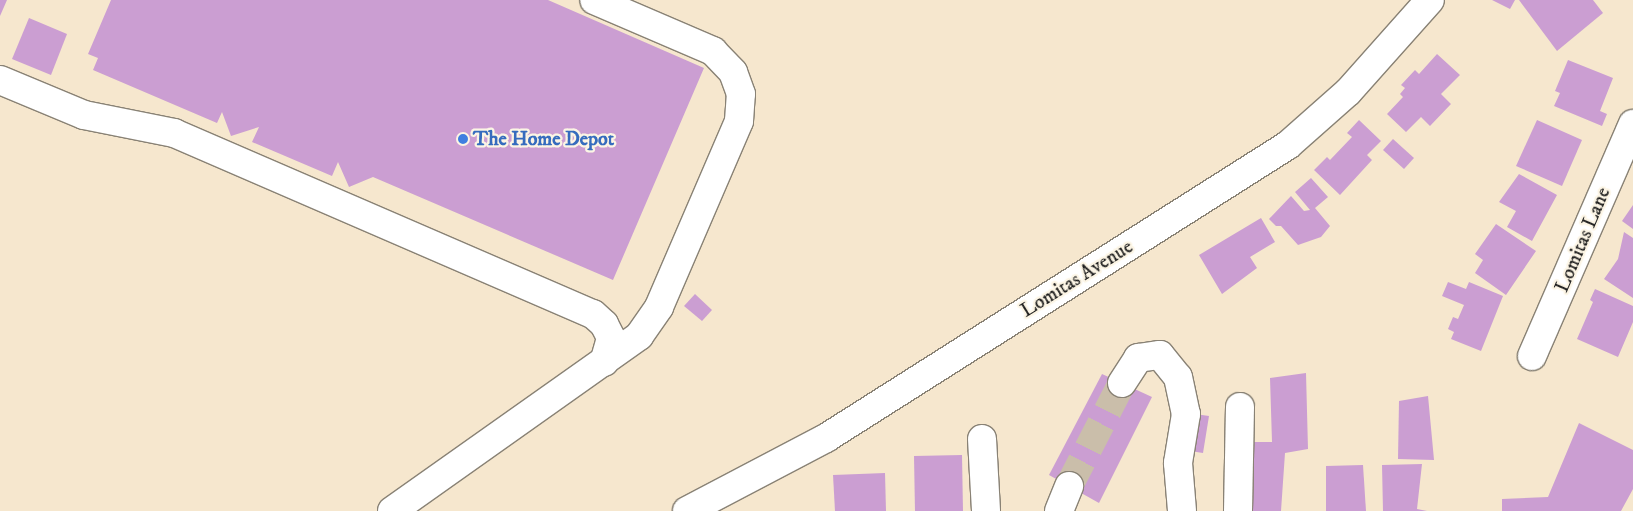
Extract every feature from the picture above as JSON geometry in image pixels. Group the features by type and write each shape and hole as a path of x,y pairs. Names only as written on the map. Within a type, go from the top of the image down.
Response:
{"street":[{"path":"392,511 639,336 659,308 739,121 741,94 733,72 713,51 594,0"},
{"name":"Lomitas Avenue","path":"688,511 826,438 1288,145 1348,92 1430,0"},
{"path":"0,80 84,116 174,133 593,314 604,324 611,338 604,362"},
{"name":"Lomitas Lane","path":"1532,356 1633,124"},
{"path":"1122,383 1138,358 1160,355 1178,377 1186,414 1178,463 1182,511"},
{"path":"1238,511 1240,407"},
{"path":"982,439 986,511"},
{"path":"1059,511 1069,486"}],"building":[{"path":"0,0 7,0 0,16"},
{"name":"The Home Depot","path":"111,0 548,0 704,68 613,280 373,177 349,187 338,162 332,176 252,142 259,127 231,136 222,112 217,123 93,70 98,58 88,54"},
{"path":"1492,0 1515,0 1510,9"},
{"path":"1519,0 1593,0 1603,13 1557,51"},
{"path":"29,18 67,34 51,75 12,59"},
{"path":"1437,54 1460,75 1441,94 1451,104 1430,126 1421,117 1406,132 1387,114 1403,97 1400,94 1405,88 1401,85 1415,70 1419,74"},
{"path":"1568,60 1613,78 1600,111 1607,114 1602,126 1554,106 1560,93 1555,91"},
{"path":"1359,120 1381,141 1367,155 1372,160 1340,195 1314,170 1327,157 1330,160 1352,137 1347,133"},
{"path":"1537,120 1582,140 1562,186 1516,166"},
{"path":"1393,139 1414,158 1404,169 1383,150"},
{"path":"1519,174 1557,195 1532,241 1507,227 1516,211 1499,202"},
{"path":"1311,178 1328,197 1315,208 1330,226 1321,237 1298,245 1281,226 1276,226 1269,219 1291,196 1304,211 1310,210 1295,192"},
{"path":"1633,205 1633,229 1622,221"},
{"path":"1261,218 1275,242 1250,257 1257,268 1222,294 1199,255"},
{"path":"1496,224 1536,251 1506,295 1475,273 1483,260 1475,254"},
{"path":"1624,232 1633,238 1633,298 1604,279 1618,259"},
{"path":"1448,282 1466,289 1469,282 1503,296 1481,351 1451,339 1454,332 1448,329 1453,317 1458,319 1464,305 1442,296"},
{"path":"1595,289 1633,306 1633,322 1618,357 1577,339 1593,302 1590,300"},
{"path":"695,294 712,310 702,321 684,306"},
{"path":"1306,373 1308,449 1285,453 1281,511 1245,511 1247,442 1272,442 1270,378"},
{"path":"1102,374 1152,397 1099,503 1049,475"},
{"path":"1428,396 1434,460 1398,459 1399,401"},
{"path":"1195,414 1209,416 1203,453 1190,451"},
{"path":"1579,423 1633,450 1633,489 1621,511 1502,511 1502,499 1548,497"},
{"path":"962,455 963,511 915,511 914,456"},
{"path":"1422,464 1417,509 1427,511 1383,511 1382,465"},
{"path":"1363,465 1366,511 1326,511 1326,466"},
{"path":"885,473 886,511 835,511 833,475"}],"tunnel":[{"path":"1069,486 1122,383"}],"place":[{"name":"The Home Depot","path":"463,139"}]}
